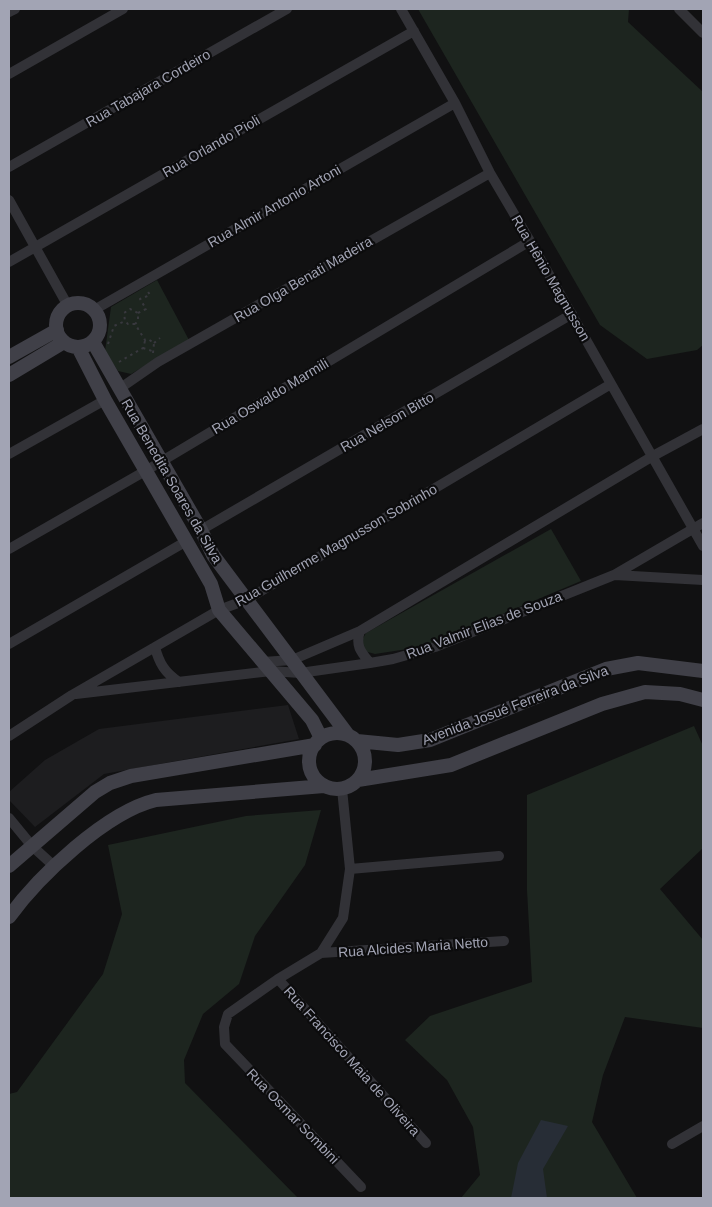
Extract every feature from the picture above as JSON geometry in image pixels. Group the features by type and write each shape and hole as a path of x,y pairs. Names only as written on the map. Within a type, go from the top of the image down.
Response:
{"main road":[{"path":"82,304 94,310 100,323 100,330 93,342 78,348 64,342 56,330 58,316 68,306 82,304"},
{"path":"9,357 56,330"},
{"path":"9,375 64,342"},
{"name":"Rua Benedita Soares da Silva","path":"93,342 162,460 213,555 300,673 352,738"},
{"name":"Rua Benedita Soares da Silva","path":"78,348 104,400 147,470 186,542 212,584 219,610 312,720 318,742"},
{"name":"Avenida Josué Ferreira da Silva","path":"352,738 398,746 430,740 606,669 638,663 703,671"},
{"path":"9,917 33,885 54,866 120,814 143,803 324,786 342,789 358,780 451,765 602,704 645,692 680,694 703,700"},
{"path":"9,866 95,792 110,783 131,776 318,742 330,734 352,738 364,755 365,764 358,780"},
{"path":"318,742 309,763 317,780 324,786"}],"street":[{"path":"9,12 15,9"},
{"path":"9,74 123,9"},
{"name":"Rua Tabajara Cordeiro","path":"9,167 287,9"},
{"name":"Rua Hênio Magnusson","path":"401,9 454,103 490,173 703,546"},
{"path":"678,9 703,32"},
{"name":"Rua Orlando Pioli","path":"9,262 414,31"},
{"name":"Rua Almir Antonio Artoni","path":"94,310 143,280 454,103"},
{"name":"Rua Olga Benati Madeira","path":"119,389 158,362 490,173"},
{"path":"9,200 68,306"},
{"name":"Rua Oswaldo Marmili","path":"9,549 147,470 530,241"},
{"name":"Rua Nelson Bitto","path":"201,530 572,314"},
{"name":"Rua Guilherme Magnusson Sobrinho","path":"9,736 72,695 219,610 246,600 611,384"},
{"path":"9,454 104,400"},
{"path":"267,666 292,660 360,631 653,456 703,429"},
{"name":"Rua Valmir Elias de Souza","path":"72,695 179,682 267,666 300,673 392,659 435,647 614,575 703,524"},
{"path":"9,644 186,542"},
{"path":"614,575 703,580"},
{"path":"360,631 356,641 370,663"},
{"path":"155,647 158,659 164,669 179,682"},
{"path":"278,979 321,953 344,918 350,870 342,789"},
{"path":"9,818 32,846 54,866"},
{"path":"350,870 499,856"},
{"name":"Rua Alcides Maria Netto","path":"321,953 504,941"},
{"name":"Rua Osmar Sombini","path":"278,979 228,1014 224,1027 225,1044 361,1187"},
{"name":"Rua Francisco Maia de Oliveira","path":"278,979 426,1143"},
{"path":"672,1144 703,1126"}],"path":[{"path":"138,313 146,309 140,299 150,295 143,280"},
{"path":"125,321 124,313 126,311 130,309 138,313"},
{"path":"135,324 138,321 138,313"},
{"path":"108,348 114,326 125,321 135,324 145,340 143,348 115,365"},
{"path":"158,362 152,351 154,343 160,338"},
{"path":"145,340 148,339 154,343"},
{"path":"143,348 152,351"}],"shaded area":[{"path":"418,9 629,9 628,22 703,92 703,345 697,350 647,359 600,325"},
{"path":"157,280 189,340 131,374 118,371 105,351 111,307"},
{"path":"551,529 581,581 427,646 375,654 364,651 362,640 366,633"},
{"path":"288,705 299,739 104,774 35,827 9,800 9,792 45,760 99,729"},
{"path":"694,726 703,746 703,848 660,889 703,940 703,1028 625,1017 603,1075 592,1122 637,1198 461,1198 480,1175 473,1127 447,1080 405,1040 430,1016 532,982 527,890 527,795"},
{"path":"321,810 305,865 255,936 239,984 203,1014 184,1060 185,1083 298,1198 9,1198 9,1094 17,1092 103,974 122,914 108,845 246,816"},
{"path":"541,1120 568,1126 543,1169 547,1198 511,1198 518,1163"}]}
